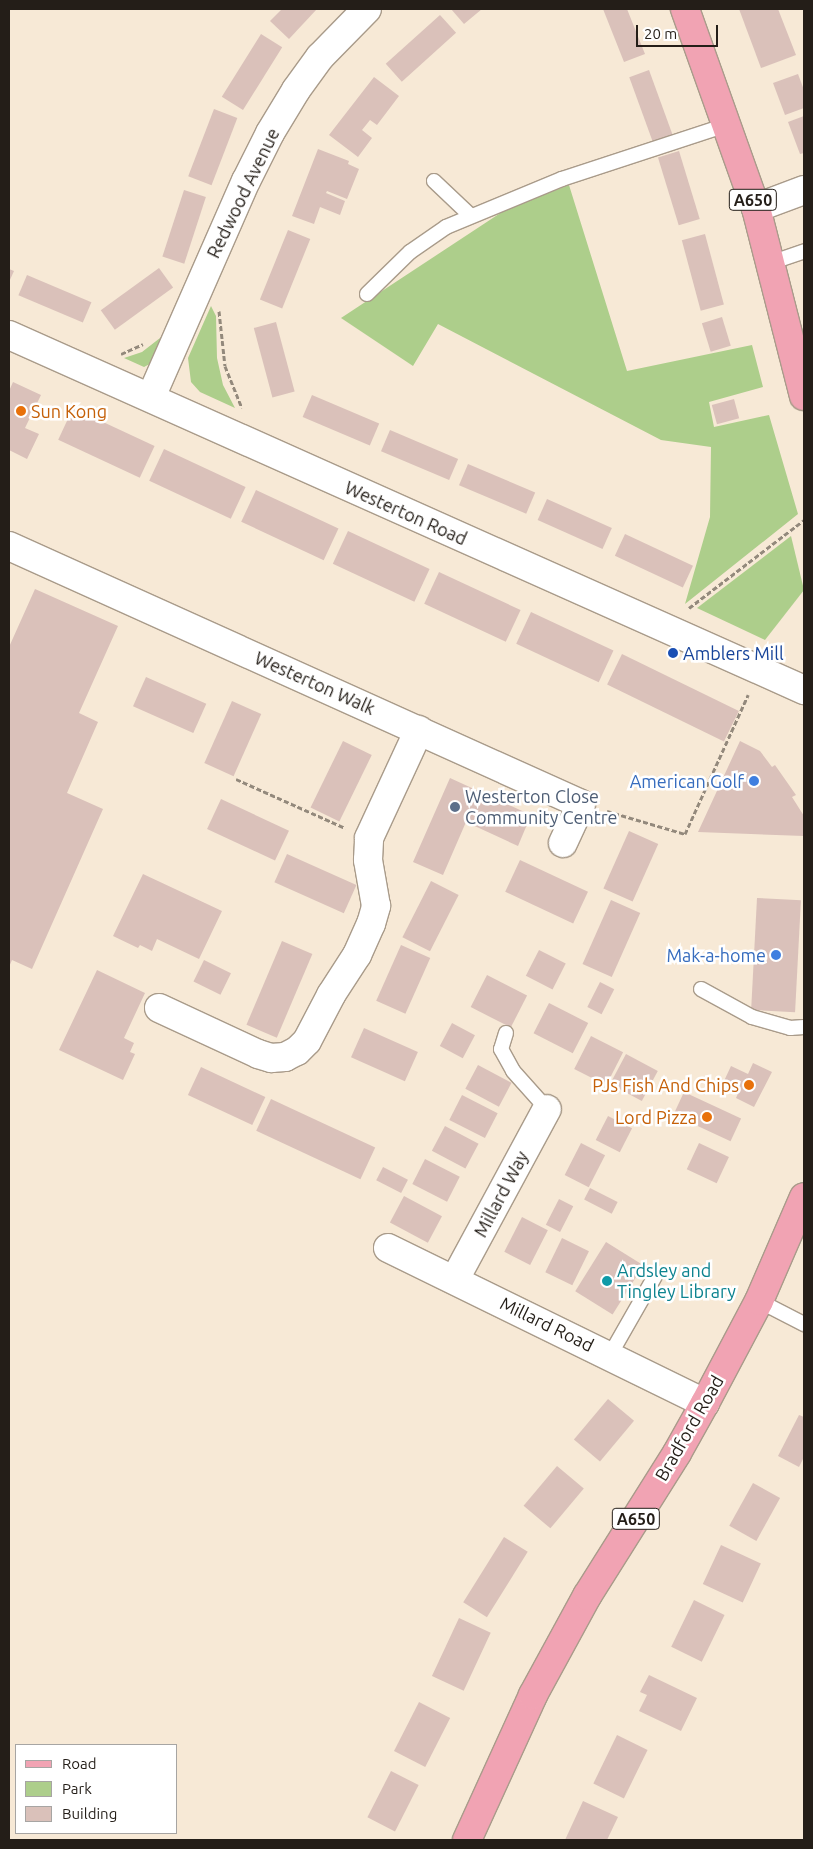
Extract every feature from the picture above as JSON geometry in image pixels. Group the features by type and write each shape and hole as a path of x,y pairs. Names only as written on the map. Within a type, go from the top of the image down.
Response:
{"main road":[{"name":"A650","path":"685,9 756,208 804,396"},
{"name":"Bradford Road","path":"468,1840 533,1695 578,1612 677,1453 705,1403 759,1300 804,1197"}],"street":[{"name":"Redwood Avenue","path":"151,397 246,181 270,133 320,57 367,9"},
{"path":"756,208 804,190"},
{"name":"Westerton Road","path":"9,335 804,690"},
{"name":"Westerton Walk","path":"9,546 581,804"},
{"path":"159,1008 258,1054 271,1058 285,1057 297,1051 307,1041 330,995 357,955 371,924 376,906 368,860 369,838 418,730"},
{"path":"563,842 581,804"},
{"name":"Millard Way","path":"455,1279 547,1109"},
{"name":"Millard Road","path":"388,1248 455,1279 705,1403"}],"lane":[{"path":"367,294 410,252 446,227 562,179 726,125"},
{"path":"434,181 471,216"},
{"path":"770,263 804,251"},
{"path":"701,990 752,1017 790,1028 804,1027"},
{"path":"506,1033 502,1048 513,1071 547,1109"},
{"path":"610,1355 655,1276"},
{"path":"759,1300 804,1324"}],"path":[{"path":"204,276 221,315 221,344 230,381 264,450"},
{"path":"83,368 128,351 150,339"},
{"path":"664,626 804,520"},
{"path":"581,804 685,834 749,694 751,667"},
{"path":"236,779 369,838"}],"green space":[{"path":"569,185 627,371 752,345 763,387 709,402 714,427 769,415 798,514 685,604 710,517 711,447 661,440 438,324 413,366 341,318 505,210"},
{"path":"211,306 216,316 217,358 223,385 235,408 200,392 191,382 188,358"},
{"path":"169,331 163,357 144,367 124,358 142,352"},
{"path":"791,536 804,590 765,640 697,608"}],"building":[{"path":"282,9 317,9 289,39 270,21"},
{"path":"451,9 482,9 464,24"},
{"path":"603,9 627,9 645,54 624,62"},
{"path":"739,9 778,9 796,55 761,68"},
{"path":"440,15 456,33 402,82 386,64"},
{"path":"261,34 282,47 243,110 222,97"},
{"path":"649,70 673,137 654,144 629,77"},
{"path":"798,74 804,90 804,108 785,115 773,83"},
{"path":"374,77 399,96 377,125 370,120 362,130 372,138 358,157 329,135"},
{"path":"214,109 237,118 212,185 188,176"},
{"path":"804,116 804,153 800,154 788,122"},
{"path":"318,149 349,161 348,164 359,169 347,199 327,191 326,193 345,201 340,215 320,207 314,224 292,216"},
{"path":"679,151 700,219 679,225 658,157"},
{"path":"184,190 206,197 184,264 162,257"},
{"path":"288,230 310,239 282,309 260,300"},
{"path":"705,234 724,305 701,311 682,240"},
{"path":"159,268 173,287 115,330 101,310"},
{"path":"9,269 14,271 9,282"},
{"path":"27,275 91,302 83,323 18,295"},
{"path":"722,317 731,346 711,352 702,323"},
{"path":"276,322 295,392 272,397 254,328"},
{"name":"Sun Kong","path":"13,382 41,395 25,428 39,434 27,459 9,450 9,391"},
{"path":"312,395 379,424 370,446 303,417"},
{"path":"734,399 739,418 717,424 712,405"},
{"path":"73,408 155,446 140,478 58,440"},
{"path":"390,430 458,459 449,480 381,451"},
{"path":"164,449 246,487 231,519 149,481"},
{"path":"468,464 535,493 526,514 459,485"},
{"path":"256,490 338,528 324,560 241,522"},
{"path":"547,499 612,528 603,549 538,520"},
{"path":"348,531 430,569 414,602 333,564"},
{"path":"625,534 693,566 683,587 615,556"},
{"path":"439,572 521,610 506,642 424,604"},
{"path":"35,589 118,626 79,713 98,722 67,793 103,809 32,969 12,960 9,967 9,647"},
{"path":"531,612 613,650 599,682 516,644"},
{"path":"622,654 739,711 724,742 607,685"},
{"path":"146,677 206,704 193,733 133,706"},
{"path":"232,701 261,714 234,776 204,763"},
{"path":"343,741 372,755 339,822 311,808"},
{"name":"American Golf","path":"740,741 760,751 772,767 775,765 796,795 792,797 804,816 804,836 698,832"},
{"path":"450,778 531,815 518,846 466,822 443,875 413,862"},
{"path":"221,799 289,831 275,861 207,829"},
{"path":"629,831 658,844 633,902 603,889"},
{"path":"287,854 356,885 344,913 274,882"},
{"path":"520,860 588,892 573,923 505,892"},
{"path":"143,874 222,911 199,959 157,939 152,951 140,945 138,948 113,936"},
{"path":"431,881 459,895 430,951 402,937"},
{"name":"Mak-a-home","path":"757,898 801,900 795,1012 751,1010"},
{"path":"611,900 640,913 612,977 583,964"},
{"path":"282,941 312,954 277,1038 246,1025"},
{"path":"401,945 430,958 405,1014 376,1001"},
{"path":"539,950 566,964 553,989 526,976"},
{"path":"204,960 231,973 220,995 193,982"},
{"path":"97,970 145,993 124,1038 134,1043 130,1052 135,1054 123,1080 59,1050"},
{"path":"487,975 527,995 511,1028 471,1007"},
{"path":"600,982 614,989 602,1014 587,1007"},
{"path":"549,1003 588,1023 573,1053 534,1033"},
{"path":"452,1023 475,1035 463,1058 440,1046"},
{"path":"364,1028 418,1052 405,1081 351,1057"},
{"path":"591,1036 623,1052 606,1085 574,1069"},
{"path":"626,1054 658,1071 642,1101 610,1084"},
{"name":"PJs Fish And Chips","path":"753,1063 772,1072 754,1107 736,1098 740,1089 724,1081 731,1066 748,1074"},
{"path":"478,1065 512,1083 499,1107 465,1089"},
{"path":"201,1067 265,1097 252,1125 188,1095"},
{"name":"Lord Pizza","path":"684,1092 741,1119 731,1141 673,1115"},
{"path":"462,1095 498,1113 485,1138 449,1120"},
{"path":"271,1099 375,1148 360,1179 256,1131"},
{"path":"608,1116 632,1128 620,1152 596,1140"},
{"path":"445,1126 479,1144 465,1169 432,1151"},
{"path":"581,1143 605,1155 589,1187 565,1175"},
{"path":"699,1143 729,1157 717,1183 687,1169"},
{"path":"425,1159 460,1177 447,1202 412,1184"},
{"path":"383,1167 408,1180 401,1193 376,1180"},
{"path":"590,1188 618,1202 612,1214 584,1200"},
{"path":"404,1196 442,1216 428,1243 390,1222"},
{"path":"559,1199 573,1206 560,1232 546,1225"},
{"path":"522,1217 548,1230 530,1265 504,1252"},
{"path":"562,1238 589,1251 572,1285 545,1272"},
{"name":"Ardsley and Tingley Library","path":"606,1242 643,1265 613,1315 575,1291"},
{"path":"608,1399 634,1421 600,1461 574,1440"},
{"path":"799,1415 804,1417 804,1457 799,1467 778,1456"},
{"path":"557,1466 584,1488 550,1528 524,1506"},
{"path":"753,1483 780,1498 756,1541 729,1526"},
{"path":"504,1537 528,1552 487,1617 463,1602"},
{"path":"721,1545 761,1564 743,1603 703,1584"},
{"path":"694,1600 725,1615 702,1662 671,1647"},
{"path":"459,1618 491,1633 464,1691 432,1676"},
{"path":"649,1675 697,1698 681,1731 639,1711 647,1695 640,1692"},
{"path":"419,1702 450,1718 425,1767 394,1751"},
{"path":"617,1735 648,1750 624,1798 593,1784"},
{"path":"391,1771 419,1785 395,1831 367,1817"},
{"path":"583,1801 618,1817 607,1840 565,1840"}],"place":[{"name":"Sun Kong","path":"21,411"},
{"name":"Amblers Mill","path":"673,653"},
{"name":"American Golf","path":"754,781"},
{"name":"Westerton Close Community Centre","path":"455,807"},
{"name":"Mak-a-home","path":"776,955"},
{"name":"PJs Fish And Chips","path":"749,1085"},
{"name":"Lord Pizza","path":"707,1117"},
{"name":"Ardsley and Tingley Library","path":"607,1281"}]}
